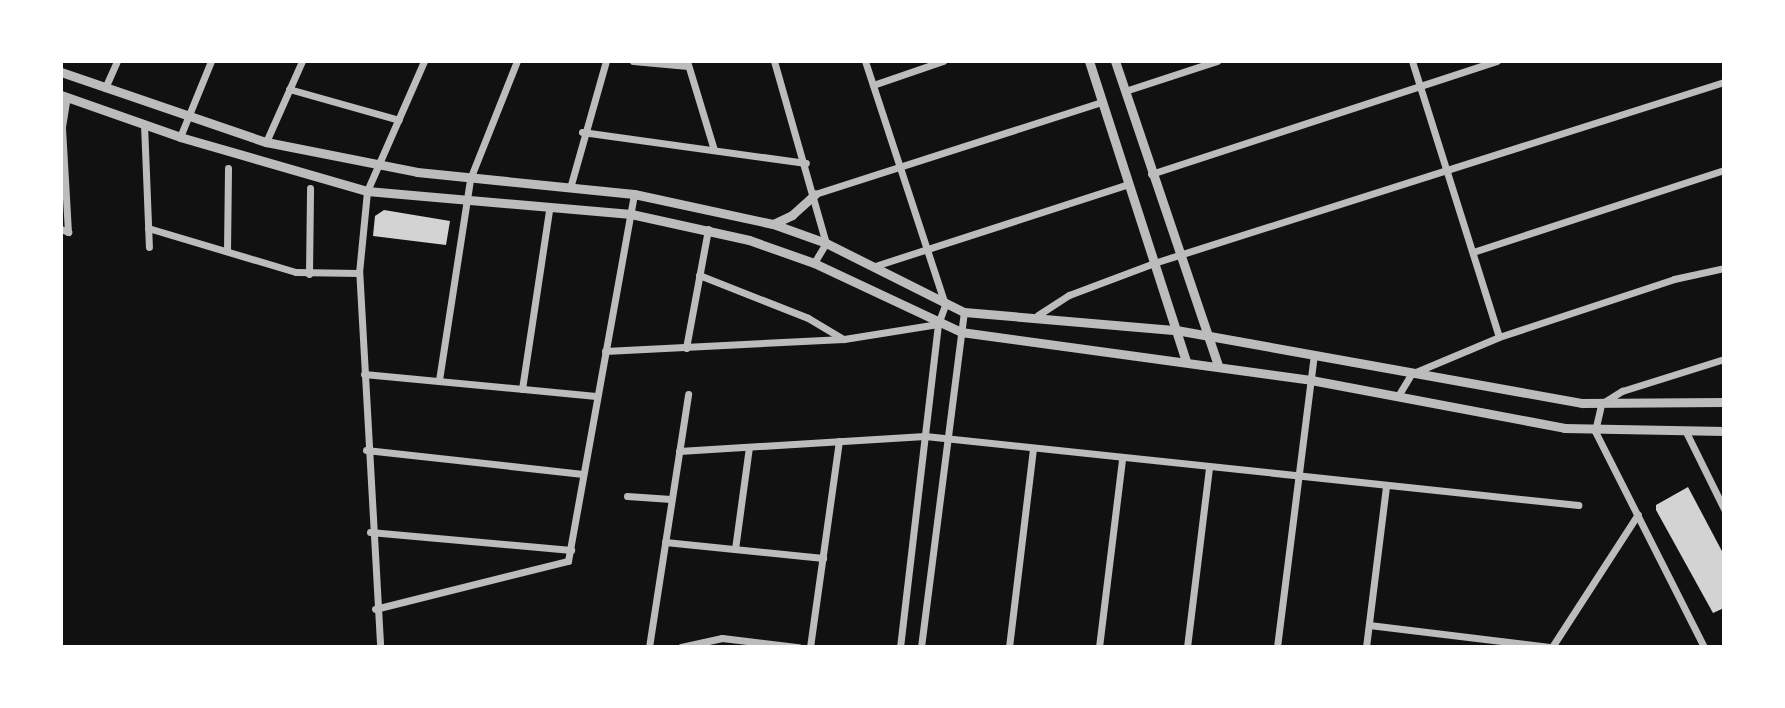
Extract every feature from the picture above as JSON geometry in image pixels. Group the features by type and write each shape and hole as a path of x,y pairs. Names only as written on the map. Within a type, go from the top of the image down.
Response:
{"street":[{"path":"105,88 117,61"},
{"path":"180,137 211,61"},
{"path":"266,142 302,61"},
{"path":"439,380 471,179 517,61"},
{"path":"570,188 582,132 606,61"},
{"path":"633,61 687,64 714,150"},
{"path":"774,61 815,194 826,243 814,263"},
{"path":"865,61 945,305 939,324 900,647"},
{"path":"873,85 943,61"},
{"path":"1089,61 1186,361"},
{"path":"1115,61 1218,366"},
{"path":"1125,91 1217,61"},
{"path":"1412,61 1499,337"},
{"path":"1151,174 1497,61"},
{"path":"380,643 370,532 359,273 367,191 380,166 421,62"},
{"path":"61,72 266,142 380,166 471,179 634,194 773,224 826,243 945,305 964,312 1038,315 1176,330 1411,374 1601,404 1724,402"},
{"path":"1038,315 1069,295 1154,263 1724,82"},
{"path":"289,89 399,120"},
{"path":"61,229 68,232 62,127 64,96 180,137 367,191 467,203 631,214 708,229 814,263 939,324 961,332 1311,380 1595,430 1687,433 1724,431"},
{"path":"773,224 792,215 815,194 1102,102"},
{"path":"144,124 149,247"},
{"path":"582,132 806,163"},
{"path":"227,251 228,168"},
{"path":"1472,253 1724,170"},
{"path":"874,266 1129,184"},
{"path":"309,274 310,188"},
{"path":"375,609 562,565 570,554 634,194"},
{"path":"522,389 549,210"},
{"path":"148,228 309,274 359,273"},
{"path":"686,348 708,229"},
{"path":"1398,396 1411,374 1499,337 1674,279 1724,268"},
{"path":"699,275 808,318 844,339"},
{"path":"921,647 964,312"},
{"path":"605,351 844,339 939,324"},
{"path":"1278,647 1314,356"},
{"path":"1704,647 1595,430 1601,404 1640,382 1724,359"},
{"path":"364,374 596,396"},
{"path":"649,647 688,394"},
{"path":"1687,433 1720,492 1724,509"},
{"path":"679,451 925,436 1299,479 1578,505"},
{"path":"810,647 839,441"},
{"path":"735,549 749,447"},
{"path":"1009,647 1033,449"},
{"path":"366,450 583,474"},
{"path":"1099,647 1122,459"},
{"path":"1187,647 1209,469"},
{"path":"1366,647 1386,487"},
{"path":"627,496 671,499"},
{"path":"1369,625 1552,647 1638,514"},
{"path":"370,532 570,554"},
{"path":"665,542 823,558"},
{"path":"681,647 722,642 798,647"}],"building":[{"path":"384,210 450,221 446,245 373,236 375,216"},
{"path":"1688,487 1724,555 1724,608 1713,613 1656,510 1656,505"}]}
